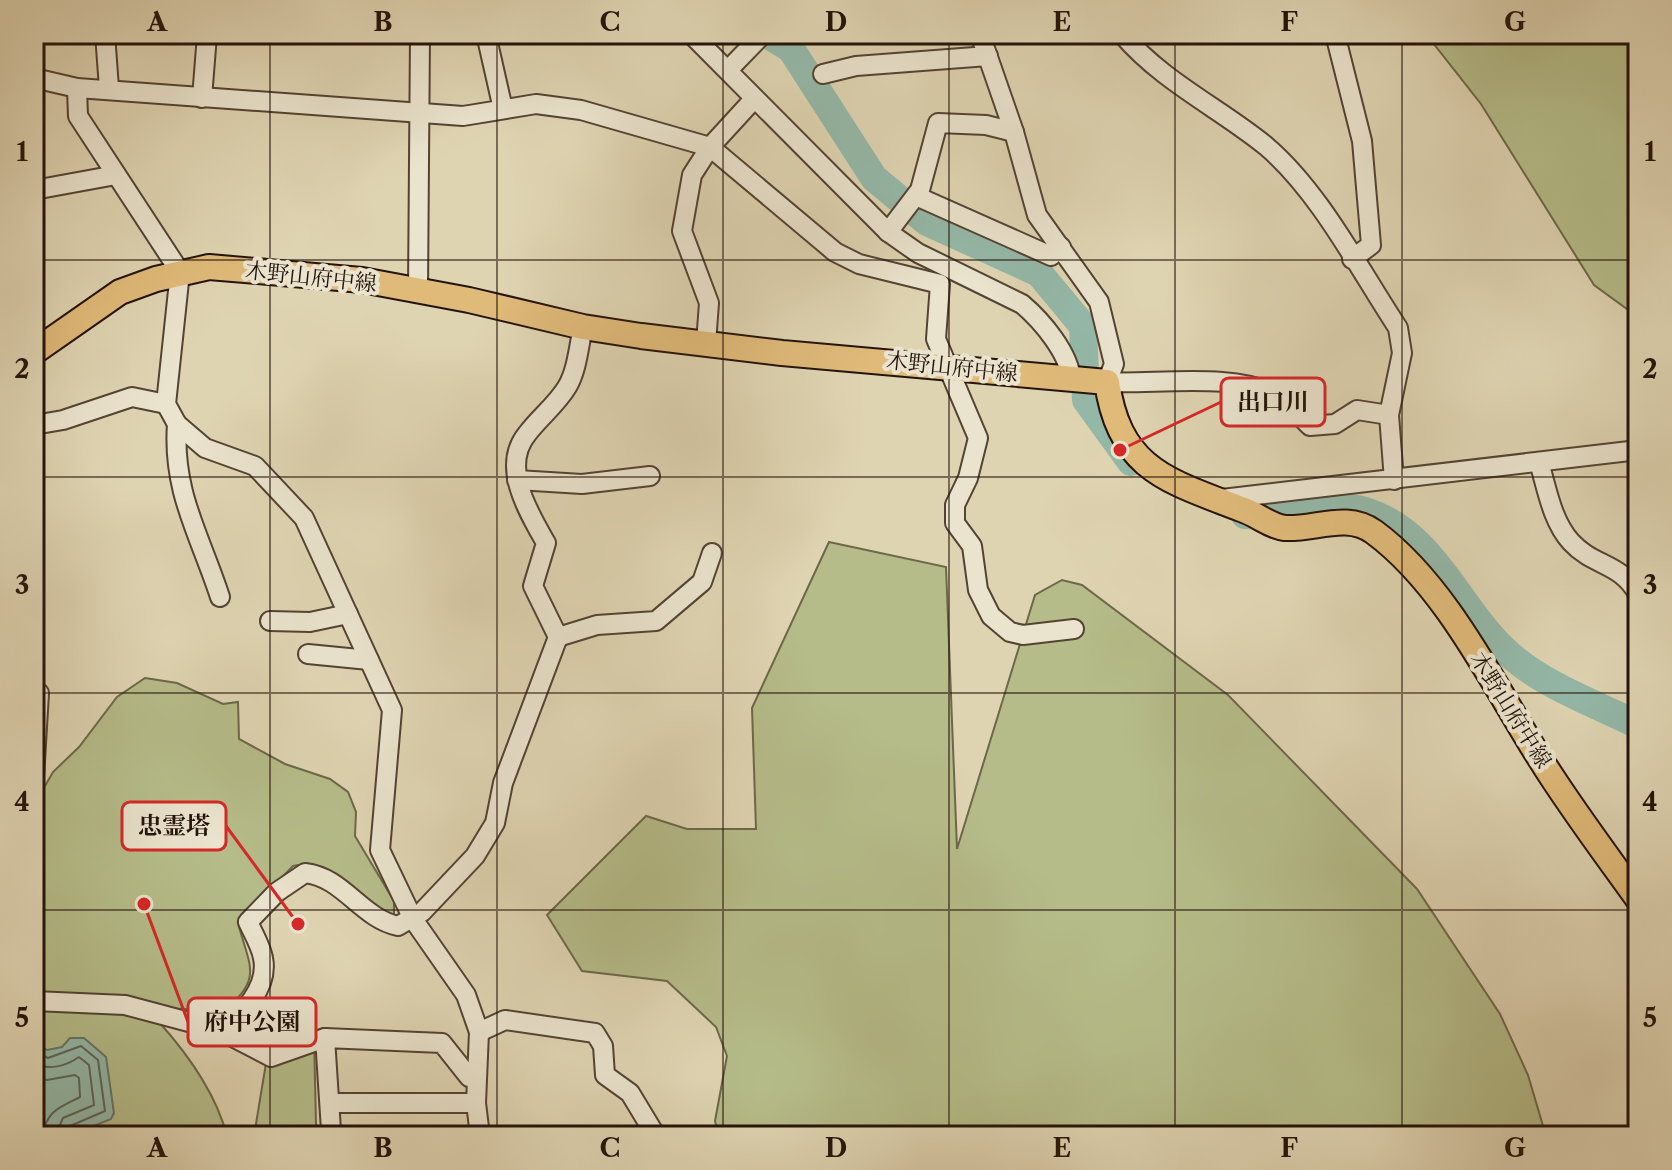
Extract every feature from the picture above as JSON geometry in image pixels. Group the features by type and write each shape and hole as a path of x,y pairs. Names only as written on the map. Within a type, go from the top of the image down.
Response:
{"main road":[{"name":"木野山府中線","path":"34,352 120,292 180,272 209,267 362,280 583,327 706,343 1104,382 1111,409 1124,438 1144,461 1174,485 1244,509 1272,525 1287,528 1338,521 1371,530 1401,557 1458,625 1541,761 1638,899"}],"street":[{"path":"105,34 109,88"},
{"path":"418,291 420,34"},
{"path":"486,34 503,109"},
{"path":"691,34 729,69 754,99 894,226 918,253 1022,304 1035,315 1071,367 1071,380"},
{"path":"980,34 1014,132 1037,215 1099,302 1114,364 1104,382"},
{"path":"1122,34 1165,77 1265,146 1301,181 1398,328 1402,353 1389,415 1394,480"},
{"path":"1335,34 1362,141 1371,245 1352,259"},
{"path":"202,98 207,35"},
{"path":"729,69 757,40"},
{"path":"823,74 856,66 988,56"},
{"path":"40,81 77,88 463,116 536,104 581,110 710,147 835,252 859,264 940,284 936,339 950,367 962,408 978,438 968,478 955,505 955,523 972,546 978,590 991,616 1010,632 1023,635 1074,629"},
{"path":"40,81 78,116 180,272 166,404 177,424 205,448 255,466 304,518 392,710 380,850 413,919 466,995 479,1032 476,1103 480,1136"},
{"path":"77,88 78,116"},
{"path":"706,343 709,303 682,231 692,175 710,147 754,99"},
{"path":"894,226 916,196 938,123 986,125 1014,132"},
{"path":"34,190 116,175"},
{"path":"916,196 1051,256 1061,247"},
{"path":"219,1030 231,1023 262,986 264,958 248,922 277,892 305,873 320,874 380,922 398,926 413,919 475,856 495,823 503,783 558,637 533,586 546,543 527,510 517,480 516,461 523,438 569,386 583,327"},
{"path":"1104,382 1189,380 1258,390 1276,395 1310,426 1335,424 1357,410 1389,415"},
{"path":"34,425 63,420 132,397 166,404"},
{"path":"177,424 175,460 185,502 220,597"},
{"path":"1215,500 1638,450"},
{"path":"1539,462 1559,527 1588,556 1628,576 1638,594"},
{"path":"517,480 582,484 650,476"},
{"path":"558,637 597,625 656,621 702,582 712,553"},
{"path":"270,621 310,622 348,614"},
{"path":"308,654 369,660"},
{"path":"34,778 39,693"},
{"path":"34,1001 125,1005 219,1030 271,1057 325,1038 442,1043 469,1077 477,1076"},
{"path":"479,1032 505,1020 595,1033 603,1046 605,1075 630,1093 656,1136"},
{"path":"325,1038 331,1130 339,1136"},
{"path":"331,1103 476,1103"}],"green space":[{"path":"1426,34 1638,34 1638,317 1594,285 1481,104"},
{"path":"829,542 946,567 957,849 1035,595 1062,580 1082,585 1228,695 1417,889 1500,1014 1528,1075 1546,1136 719,1136 715,1121 727,1056 716,1027 667,981 582,971 547,915 646,816 687,829 756,829 752,708"},
{"path":"145,678 177,683 223,704 238,702 239,739 285,764 330,779 348,792 356,812 355,836 394,901 394,917 321,868 293,866 238,923 250,971 245,989 237,1000 224,1011 163,1008 158,1021 199,1075 216,1105 227,1136 34,1136 34,805 53,772 79,747 117,697"},
{"path":"314,1037 316,1124 322,1136 254,1136 268,1051"}],"water":[{"path":"70,1038 84,1038 106,1057 114,1113 111,1119 69,1136 34,1136 34,1042 47,1050 62,1047"}],"waterway":[{"path":"767,34 791,49 874,178 927,222 1039,273 1083,326 1086,400 1131,462"},
{"path":"1245,515 1283,516 1345,507 1365,511 1389,522 1410,536 1428,554 1475,617 1510,655 1555,685 1638,725"}],"place":[{"name":"出口川","path":"1120,450"},
{"name":"府中公園","path":"144,904"},
{"name":"忠霊塔","path":"298,924"}]}
